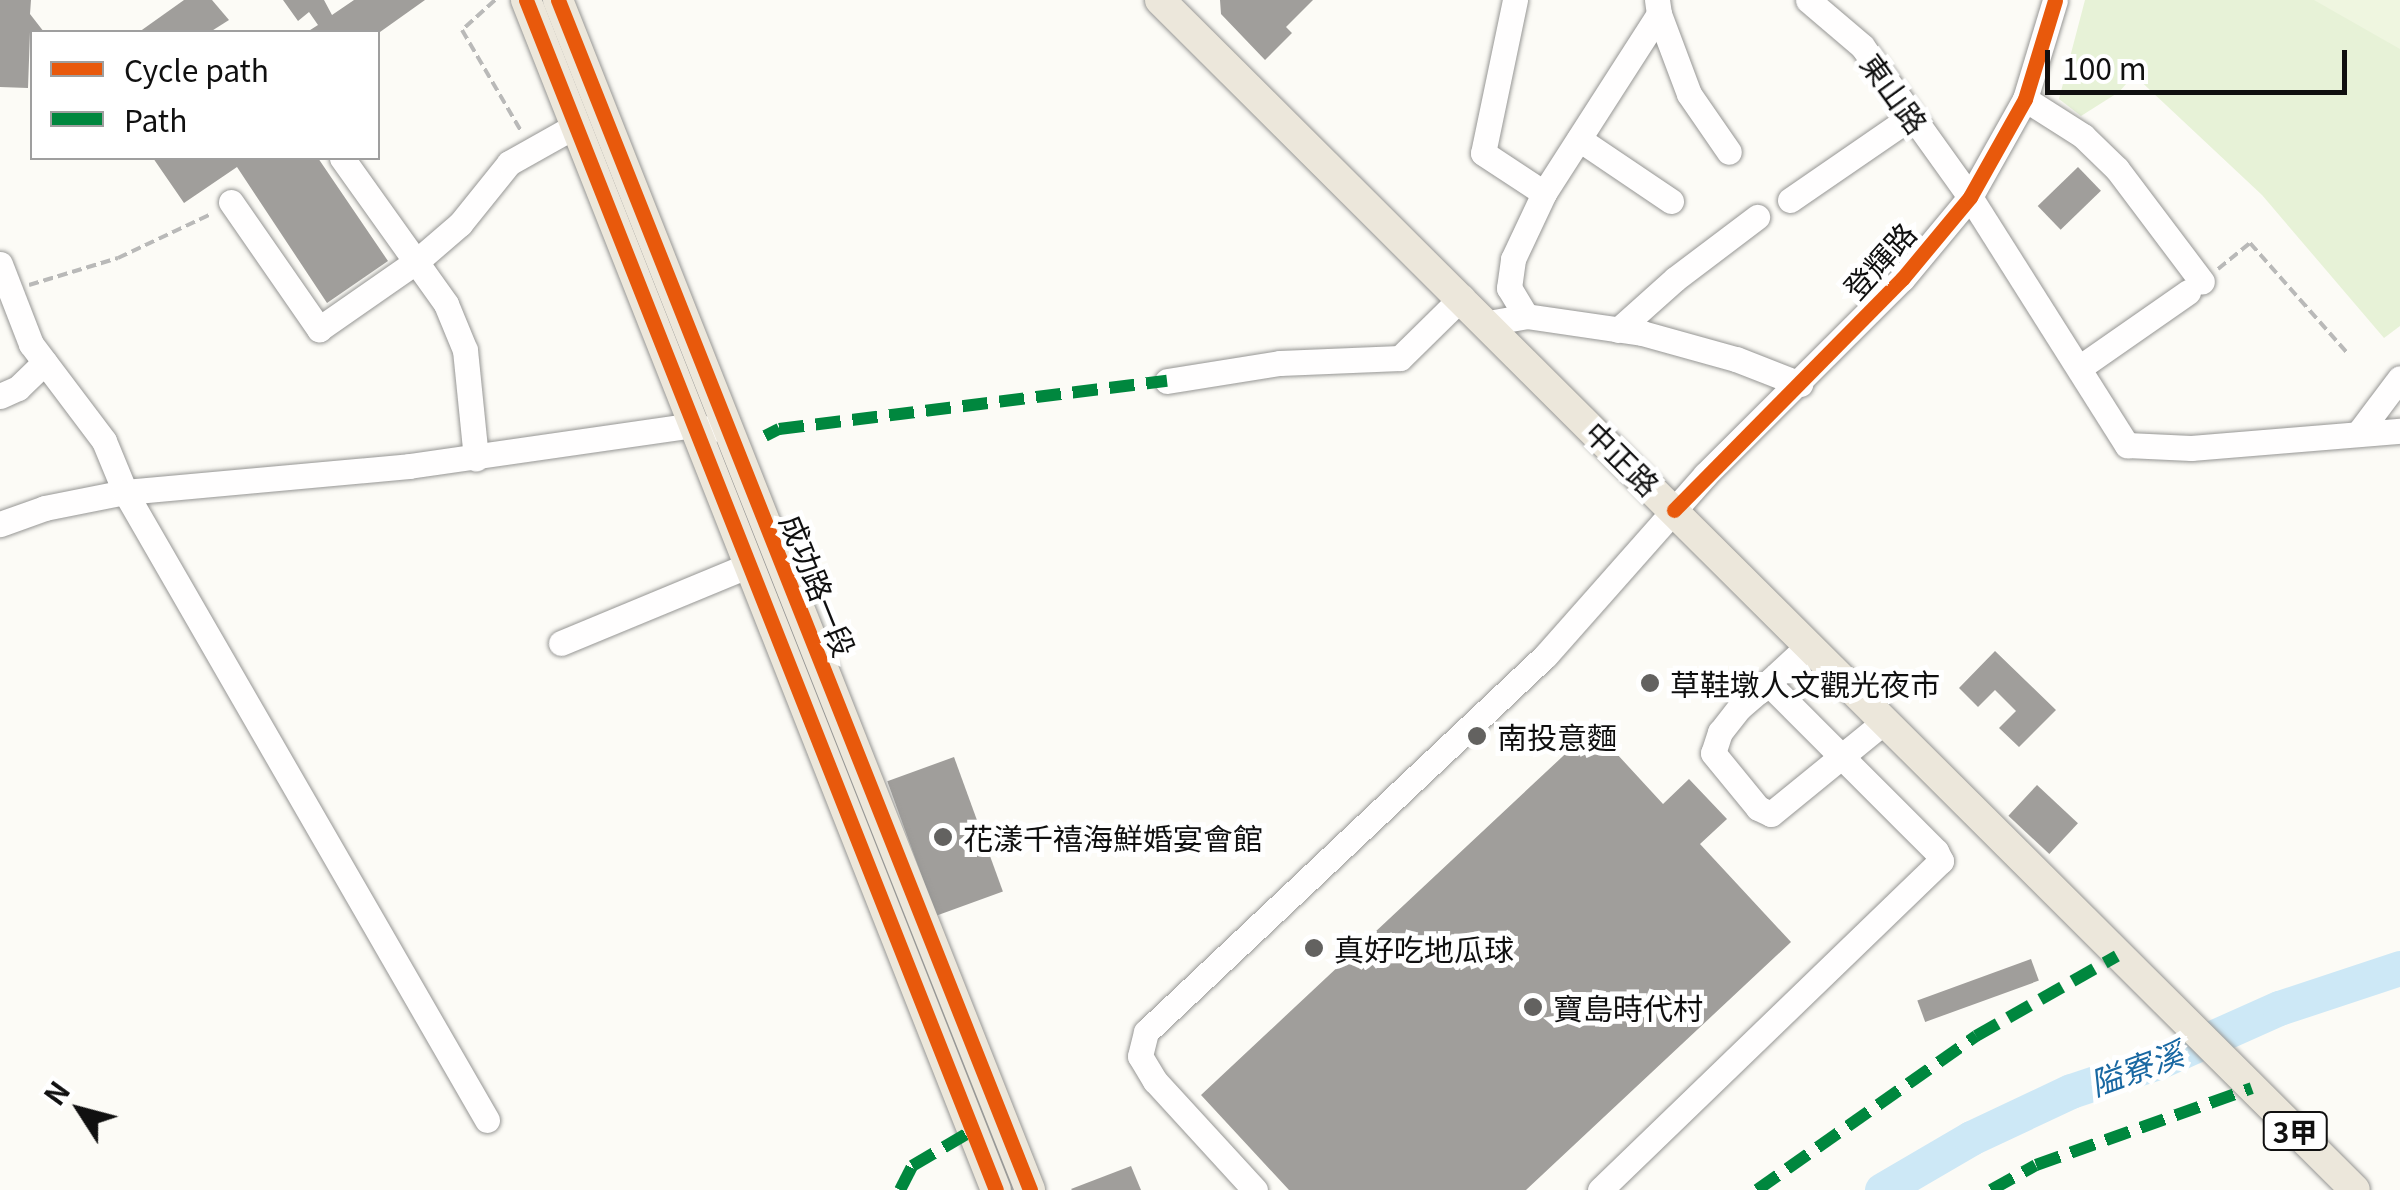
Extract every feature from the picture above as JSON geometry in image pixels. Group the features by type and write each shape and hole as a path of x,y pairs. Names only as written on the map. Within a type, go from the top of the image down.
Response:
{"main road":[{"name":"成功路一段","path":"526,0 996,1190"},
{"name":"成功路一段","path":"558,0 1030,1190"},
{"name":"中正路","path":"1174,5 2124,963 2355,1190"}],"street":[{"path":"1515,0 1483,152 1544,193"},
{"name":"東山路","path":"1808,0 1862,46 1970,198 2127,445 2191,448 2360,431"},
{"name":"登輝路","path":"1255,1190 1155,1081 1140,1056 1146,1032 1546,654 1674,510 1902,280 1970,198 2025,99 2055,0"},
{"path":"1526,316 1509,288 1513,259 1544,193 1658,7"},
{"path":"1658,7 1688,94 1729,152"},
{"path":"2025,99 2083,136 2117,170 2195,287 2078,368"},
{"path":"1790,200 1912,116"},
{"path":"231,202 320,329 417,261 460,224 509,163 576,126"},
{"path":"1579,139 1671,201"},
{"path":"343,160 446,304 465,350 476,458"},
{"path":"1618,330 1674,279 1757,217"},
{"path":"3,273 31,344 104,441 125,492 487,1120"},
{"path":"1167,381 1280,363 1400,358 1462,297"},
{"path":"1488,323 1526,316 1618,330 1736,359 1800,384"},
{"path":"0,396 18,388 45,362"},
{"path":"2360,431 2400,378"},
{"path":"0,524 45,508 125,492 476,458 693,425 730,436"},
{"path":"2360,431 2400,432"},
{"path":"561,644 749,565"},
{"path":"1809,646 1739,708 1720,732 1713,753 1758,808 1771,814 1885,721"},
{"path":"1600,1190 1940,861 1936,851 1768,684"}],"path":[{"path":"495,0 462,30 531,148"},
{"path":"3,273 118,258 231,202"},
{"path":"2195,287 2250,244 2349,355"}],"green space":[{"path":"2085,0 2400,0 2400,326 2384,338 2262,195 2134,75 2119,92 2081,116 2059,99"},
{"path":"2314,0 2400,0 2400,49"}],"building":[{"path":"0,0 31,0 30,14 42,30 30,30 28,88 0,87"},
{"path":"184,0 212,0 229,20 213,30 142,30"},
{"path":"283,0 324,0 332,15 354,0 425,0 380,32 310,30 318,25 309,12 298,21"},
{"path":"1220,0 1313,0 1286,27 1292,33 1265,60 1221,14"},
{"path":"154,160 319,160 388,261 327,303 237,167 184,203"},
{"path":"2078,167 2101,191 2061,230 2038,206"},
{"path":"1995,651 2056,710 2019,747 1999,728 2016,711 1995,690 1978,707 1959,688"},
{"path":"1593,728 1663,804 1689,779 1727,819 1700,844 1791,942 1526,1190 1289,1190 1201,1095"},
{"name":"花漾千禧海鮮婚宴會館","path":"954,757 1003,891 936,916 887,781"},
{"path":"2037,785 2078,823 2049,854 2008,816"},
{"path":"2031,959 2039,981 1925,1022 1917,1000"},
{"path":"1131,1166 1141,1190 1071,1189"}],"waterway":[{"name":"隘寮溪","path":"1882,1190 1971,1138 2071,1091 2158,1062 2279,1008 2400,968"}],"marked path":[{"path":"765,436 779,429 1167,381"},
{"path":"1757,1190 1976,1036 2117,956"},
{"path":"1991,1190 2036,1165 2252,1088"},
{"path":"900,1190 912,1166 973,1130"}],"cycle path":[{"path":"526,0 996,1190"},
{"path":"558,0 1030,1190"},
{"path":"1674,510 1902,279 1970,197 2025,99 2055,0"}],"place":[{"name":"草鞋墩人文觀光夜市","path":"1650,683"},
{"name":"南投意麵","path":"1477,736"},
{"name":"花漾千禧海鮮婚宴會館","path":"943,837"},
{"name":"真好吃地瓜球","path":"1314,948"},
{"name":"寶島時代村","path":"1533,1007"}]}
